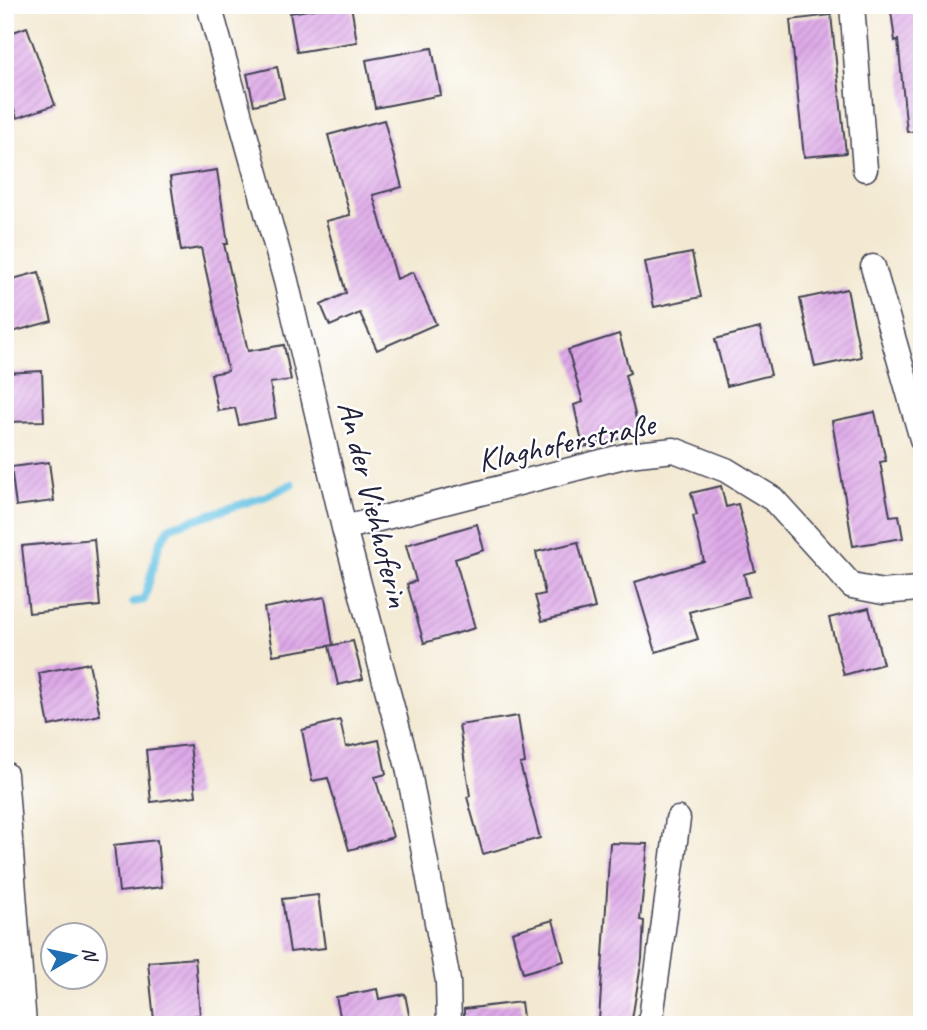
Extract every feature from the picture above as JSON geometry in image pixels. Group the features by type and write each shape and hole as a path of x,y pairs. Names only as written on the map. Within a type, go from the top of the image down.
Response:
{"street":[{"name":"An der Viehhoferin","path":"209,5 286,281 344,528 408,767 448,981 449,1025"},
{"path":"852,5 865,169"},
{"path":"873,267 922,439"},
{"name":"Klaghoferstraße","path":"344,528 628,455 674,450 726,470 773,499 852,586 883,592 918,589 922,585"},
{"path":"5,774 24,1025"},
{"path":"650,1025 678,819"}],"building":[{"path":"351,5 357,42 297,52 290,13"},
{"path":"922,8 922,131 907,132 898,40 895,41 891,11"},
{"path":"831,15 846,153 804,157 790,20"},
{"path":"27,27 55,105 17,118 5,84 5,35"},
{"path":"432,48 441,95 375,108 366,60"},
{"path":"277,67 284,98 254,105 247,74"},
{"path":"384,120 402,187 373,195 397,279 413,272 436,324 377,350 360,313 330,326 321,305 346,293 326,221 350,215 328,135"},
{"path":"217,170 228,244 224,244 248,351 284,345 291,380 270,383 276,418 239,425 235,408 218,411 211,374 228,371 201,248 181,251 170,177"},
{"path":"692,253 701,297 654,307 645,262"},
{"path":"39,272 52,321 5,334 5,281"},
{"path":"847,289 861,357 815,367 800,299"},
{"path":"760,328 771,375 727,386 715,339"},
{"path":"619,334 630,373 625,375 640,434 583,447 574,405 583,402 568,350"},
{"path":"42,371 44,421 5,422 5,373"},
{"path":"875,412 886,461 880,462 890,516 899,515 903,538 853,546 832,421"},
{"path":"49,462 54,501 16,506 11,467"},
{"path":"721,486 726,507 738,504 755,571 744,574 749,596 689,612 698,639 656,652 635,582 704,561 693,516 697,515 691,493"},
{"path":"477,524 484,550 455,559 475,628 424,643 407,584 416,581 406,545"},
{"path":"94,539 100,606 29,613 22,546"},
{"path":"578,542 595,608 542,621 535,596 545,594 536,552"},
{"path":"325,597 333,645 273,655 264,608"},
{"path":"869,608 883,664 844,675 829,618"},
{"path":"353,641 363,679 338,685 329,646"},
{"path":"89,663 100,715 49,726 39,673"},
{"path":"518,716 525,763 520,764 540,838 483,854 467,797 470,796 459,725"},
{"path":"340,720 346,747 379,740 386,774 375,777 393,837 349,850 328,778 312,781 302,730"},
{"path":"190,745 196,796 151,802 146,750"},
{"path":"157,840 162,887 119,892 114,845"},
{"path":"610,843 648,844 640,920 644,921 642,959 631,1025 599,1021"},
{"path":"318,895 325,948 290,952 282,899"},
{"path":"553,920 564,961 523,973 512,932"},
{"path":"195,958 200,1015 154,1020 148,962"},
{"path":"377,989 379,999 405,994 411,1025 342,1025 336,997"},
{"path":"521,1002 524,1025 464,1025 464,1009"}],"waterway":[{"path":"133,602 144,600 160,542 170,527 267,496 292,484"}]}
